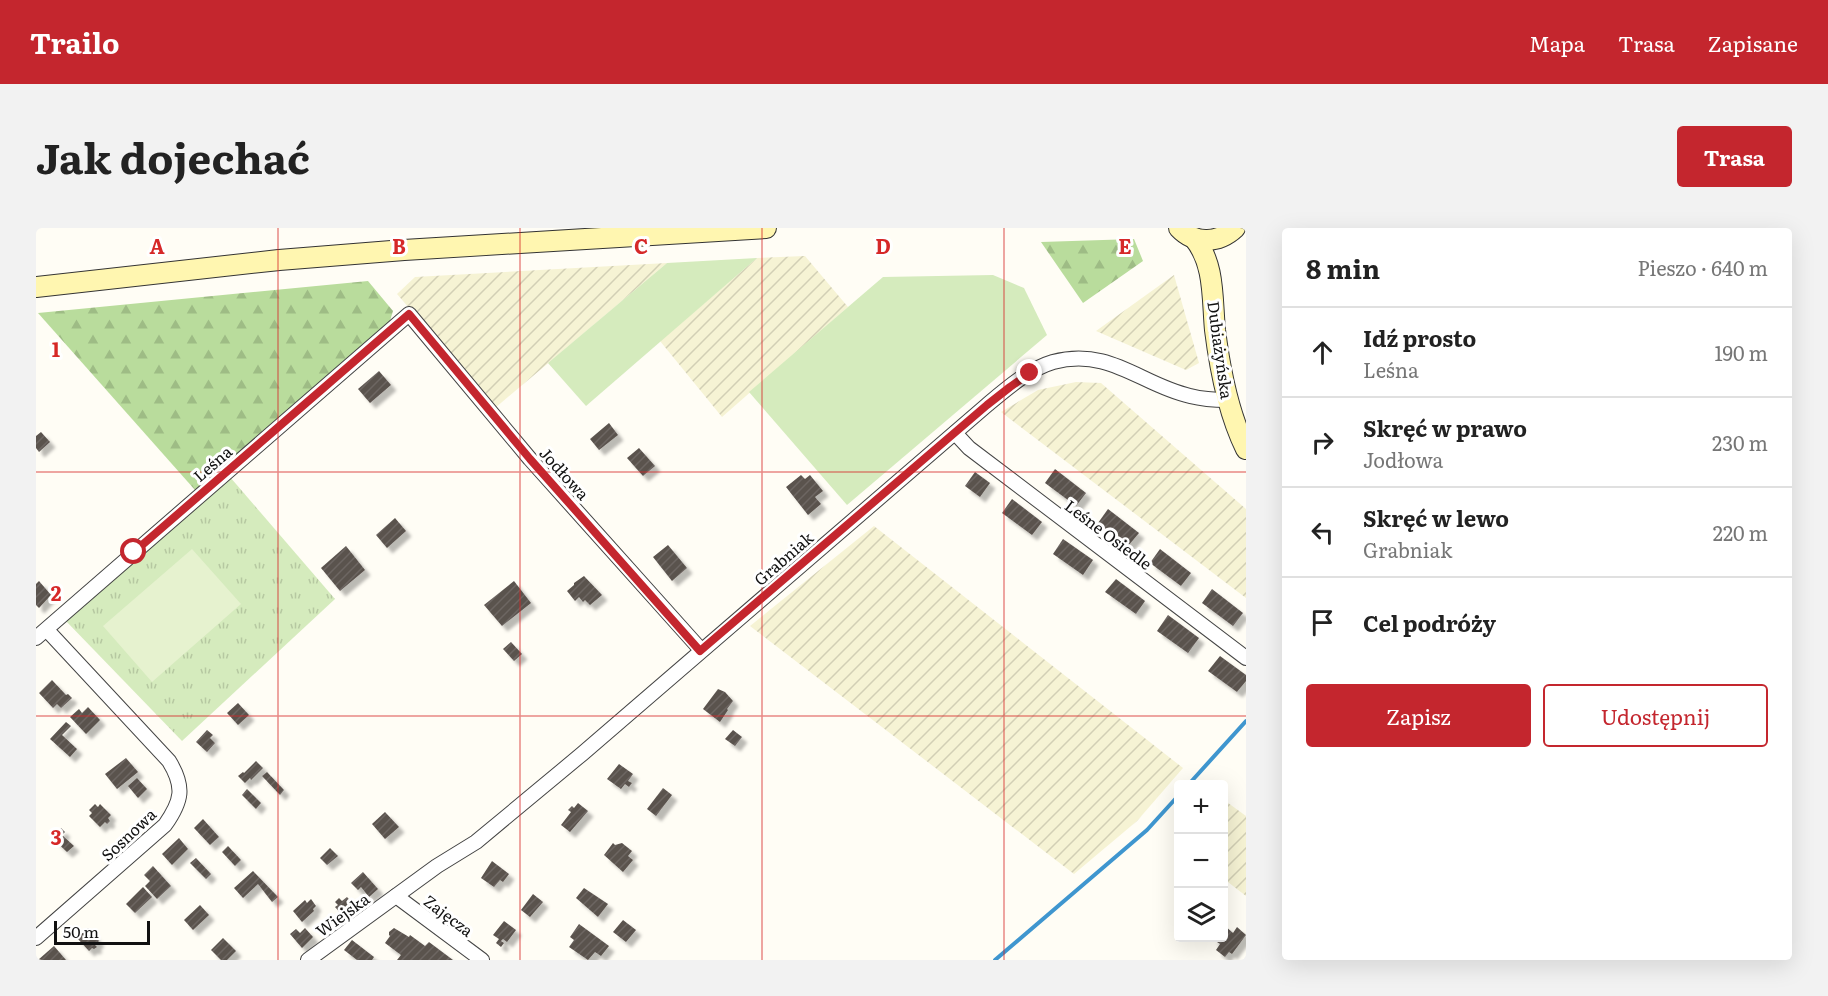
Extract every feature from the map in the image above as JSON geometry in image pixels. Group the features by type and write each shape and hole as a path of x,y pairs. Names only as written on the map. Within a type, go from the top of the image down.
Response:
{"main road":[{"path":"36,287 279,260 765,228"},
{"path":"1186,233 1209,240 1229,232"},
{"name":"Dubiażyńska","path":"1213,283 1217,271 1218,248 1229,232"},
{"name":"Dubiażyńska","path":"1186,233 1202,249 1213,283 1215,330 1227,400 1246,449"}],"street":[{"name":"Leśna","path":"41,634 409,314"},
{"name":"Jodłowa","path":"409,314 530,459 700,651"},
{"name":"Grabniak","path":"396,896 436,866 476,843 955,433 1030,373 1062,361 1106,362 1189,396 1227,400"},
{"name":"Leśne Osiedle","path":"955,433 969,448 1246,658"},
{"name":"Sosnowa","path":"36,938 165,825 176,810 180,785 169,761 41,634"},
{"name":"Wiejska","path":"308,960 396,896"},
{"name":"Zajęcza","path":"396,896 482,960"}],"shaded area":[{"path":"805,256 848,307 722,417 660,341 757,258"},
{"path":"667,263 495,408 397,294 415,277"},
{"path":"1174,275 1199,363 1186,370 1096,331"},
{"path":"1076,382 1101,383 1246,509 1246,598 1001,412 1038,390"},
{"path":"874,526 1183,768 1137,821 1074,874 750,626"},
{"path":"1228,803 1246,816 1246,896 1228,882"}],"green space":[{"path":"1134,239 1143,261 1083,303 1041,242"},
{"path":"757,258 586,406 548,363 667,263"},
{"path":"993,275 1024,288 1047,335 847,505 749,392 883,277"},
{"path":"368,281 393,311 389,324 195,490 38,313"},
{"path":"230,477 335,599 182,741 65,620"},
{"path":"192,549 241,604 152,682 103,626"}],"building":[{"path":"379,371 391,385 370,403 358,389"},
{"path":"609,423 618,435 599,450 590,439"},
{"path":"41,432 50,442 39,452 36,448 36,436"},
{"path":"639,448 655,466 643,476 627,458"},
{"path":"1055,469 1086,493 1076,506 1045,483"},
{"path":"975,472 990,483 980,497 965,486"},
{"path":"801,475 805,479 810,475 823,491 815,497 821,504 808,515 786,487"},
{"path":"1012,499 1042,522 1032,535 1002,513"},
{"path":"1108,509 1139,533 1128,546 1098,523"},
{"path":"395,518 406,531 387,548 376,535"},
{"path":"1063,539 1093,560 1083,575 1053,554"},
{"path":"668,545 687,568 672,581 653,557"},
{"path":"346,546 365,570 340,591 321,568"},
{"path":"1160,549 1191,573 1181,586 1150,563"},
{"path":"584,576 602,595 590,605 579,597 575,601 567,591"},
{"path":"1116,579 1145,601 1136,614 1105,592"},
{"path":"39,581 51,595 39,608 36,605 36,584"},
{"path":"514,581 531,603 502,626 484,605"},
{"path":"1212,589 1243,613 1233,626 1202,603"},
{"path":"1168,615 1199,638 1188,653 1157,631"},
{"path":"511,642 522,654 514,661 503,649"},
{"path":"1220,656 1246,675 1246,681 1237,692 1208,671"},
{"path":"52,680 72,698 61,708 57,704 53,708 39,693"},
{"path":"718,689 725,692 733,701 720,722 703,709"},
{"path":"238,703 249,715 238,725 227,713"},
{"path":"88,707 100,720 86,734 70,717 79,709 82,713"},
{"path":"66,722 71,726 62,735 77,749 70,757 50,739"},
{"path":"207,730 213,735 210,738 215,743 207,752 196,742"},
{"path":"733,730 742,737 735,746 725,739"},
{"path":"126,758 138,772 117,789 105,774"},
{"path":"256,761 263,768 245,783 238,776"},
{"path":"619,764 633,774 628,781 632,783 629,787 625,784 621,789 607,779"},
{"path":"267,772 284,790 280,795 262,776"},
{"path":"137,778 147,789 138,798 128,786"},
{"path":"663,788 672,795 656,816 647,809"},
{"path":"247,789 261,803 256,809 242,795"},
{"path":"578,803 588,811 570,832 561,825 571,812 568,810 572,806 574,808"},
{"path":"95,804 98,807 100,804 111,815 108,818 110,821 100,827 89,816 92,813 89,810"},
{"path":"385,812 399,827 385,839 372,824"},
{"path":"203,819 219,837 210,845 194,828"},
{"path":"61,828 65,832 62,835 74,846 67,852 51,837"},
{"path":"179,838 188,849 172,865 162,854"},
{"path":"613,843 615,845 622,843 632,851 628,856 633,860 623,872 604,855"},
{"path":"228,846 241,860 235,866 222,852"},
{"path":"330,848 338,856 327,865 320,858"},
{"path":"196,858 211,874 206,879 190,863"},
{"path":"492,861 509,874 503,882 500,880 494,887 481,878"},
{"path":"153,866 171,886 157,899 145,886 150,881 144,875"},
{"path":"253,871 278,897 272,902 258,884 243,898 234,888"},
{"path":"363,872 378,889 369,897 361,887 358,890 351,883"},
{"path":"143,887 152,897 135,913 126,904"},
{"path":"584,888 608,904 598,917 576,898"},
{"path":"533,894 543,902 530,917 521,910"},
{"path":"347,897 355,906 343,916 335,907 338,905 335,902 339,898 342,901"},
{"path":"311,899 316,906 302,922 293,911 305,900 307,903"},
{"path":"200,905 209,915 193,930 184,920"},
{"path":"623,920 636,930 626,942 613,932"},
{"path":"504,921 516,930 507,942 503,939 501,941 504,943 501,947 496,943 499,939 493,935"},
{"path":"579,924 609,946 601,956 595,952 588,960 569,947 574,940 570,937"},
{"path":"1237,927 1246,935 1232,954 1229,952 1225,957 1216,950 1220,944 1217,942 1228,942 1228,929 1233,933"},
{"path":"88,928 99,941 95,945 97,947 89,951 77,938"},
{"path":"305,928 313,937 302,948 290,934 296,929 300,933"},
{"path":"394,928 409,937 410,935 425,946 429,942 453,960 397,960 401,955 385,943 390,936 389,932"},
{"path":"223,938 236,951 227,960 221,960 211,950"},
{"path":"352,940 374,957 372,960 357,960 344,950"},
{"path":"54,946 66,960 38,960"}],"waterway":[{"path":"1193,780 1246,721"},
{"path":"995,960 1147,830 1174,800"}],"route":[{"path":"134,552 409,314 530,459 700,651 987,405 1030,373"}]}
